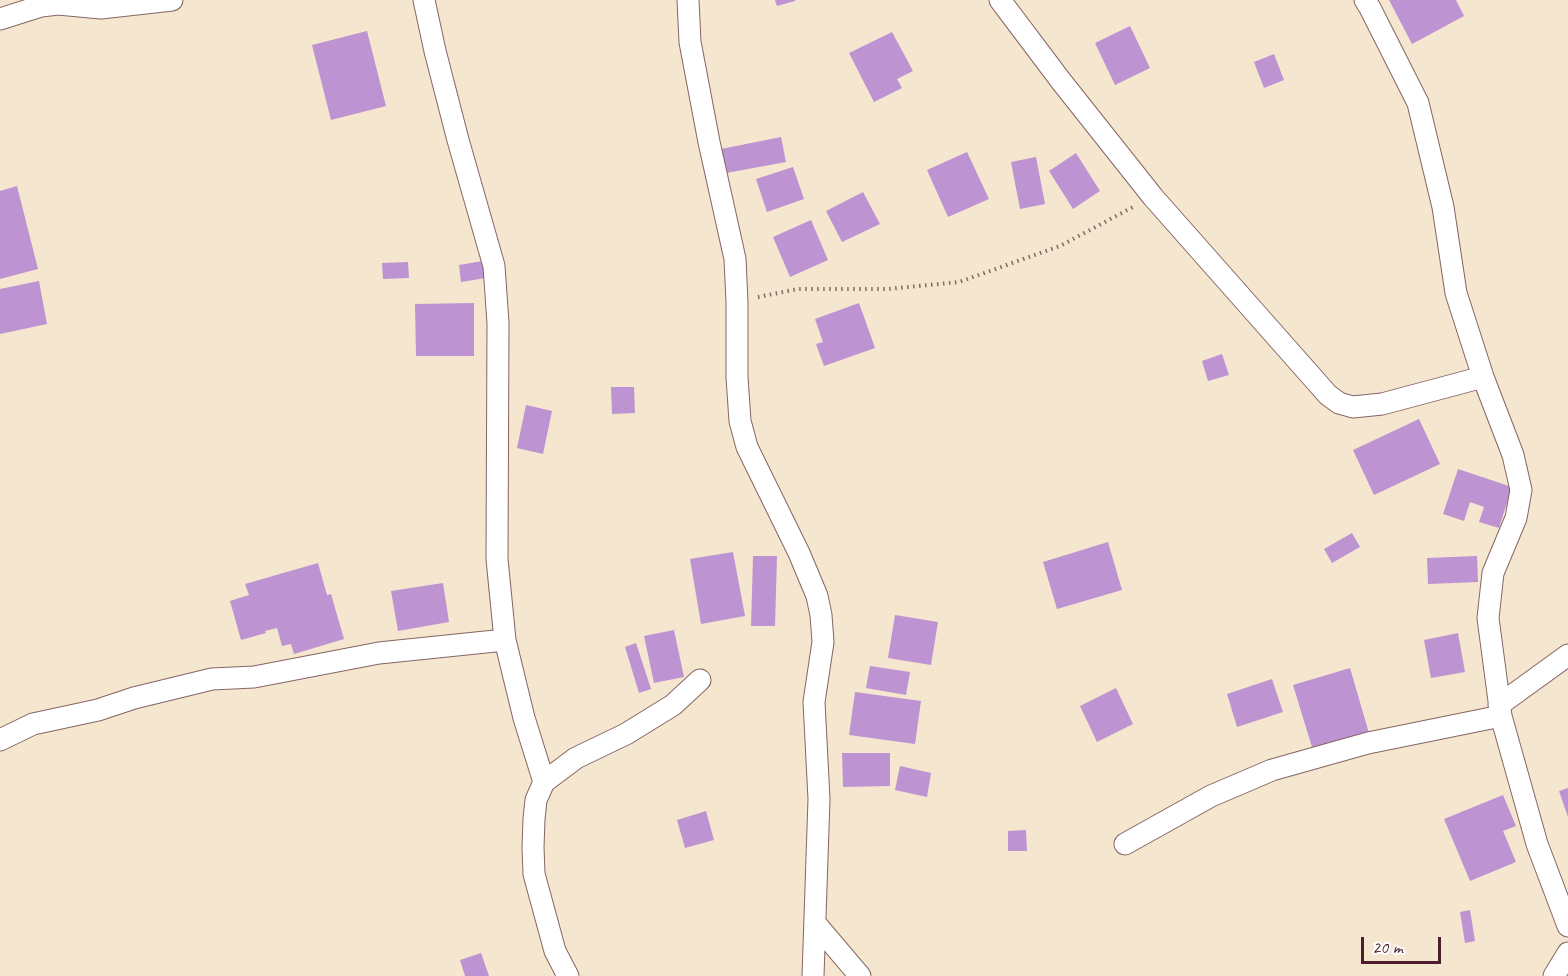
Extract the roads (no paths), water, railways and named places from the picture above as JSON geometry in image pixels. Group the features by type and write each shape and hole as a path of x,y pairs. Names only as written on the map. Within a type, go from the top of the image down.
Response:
{"street":[{"path":"0,19 42,6 58,4 101,8 172,0"},
{"path":"424,0 452,118 494,266 498,323 497,559 505,640 524,718 544,782"},
{"path":"688,0 690,42 735,259 740,421 747,447 799,553 817,596 821,615 823,642 814,702 819,799 813,976"},
{"path":"1000,0 1153,197 1328,395 1339,403 1353,407 1382,404 1483,377"},
{"path":"1365,0 1418,103 1443,207 1456,293 1483,377 1513,454 1521,490 1516,518 1493,573 1488,618 1500,710 1537,844 1568,926"},
{"path":"0,740 33,724 99,711 134,698 212,680 254,677 379,653 505,640"},
{"path":"1125,844 1211,796 1272,771 1368,743 1500,710 1568,655"},
{"path":"568,976 555,951 534,874 536,800 544,782 576,758 626,734 673,705 700,680"},
{"path":"815,923 860,976"},
{"path":"1554,976 1568,953"}]}
